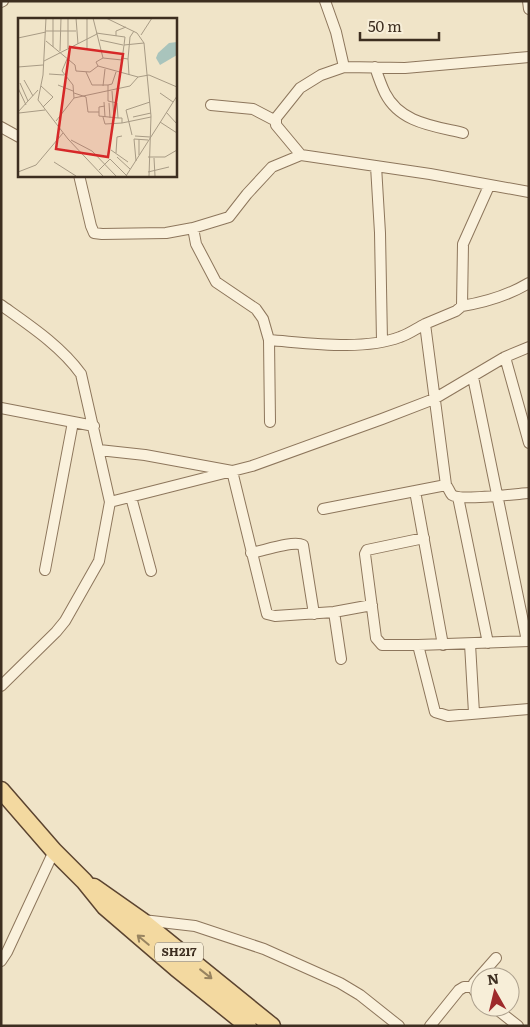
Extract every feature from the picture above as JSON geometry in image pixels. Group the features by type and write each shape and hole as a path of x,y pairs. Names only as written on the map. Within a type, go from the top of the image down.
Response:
{"main road":[{"name":"SH217","path":"1,790 54,851 84,881 105,907 248,1026"},
{"name":"SH217","path":"84,881 141,920 272,1026"}],"street":[{"path":"325,1 336,32 344,67"},
{"path":"528,1 529,9"},
{"path":"301,155 276,125 276,118 300,88 321,75 344,67 405,68 529,56"},
{"path":"375,67 386,95 397,110 408,118 427,125 463,133"},
{"path":"211,105 253,109 276,121"},
{"path":"1,127 18,136"},
{"path":"82,176 94,233 166,232 193,228 229,217 272,167 301,155 430,174 529,192"},
{"path":"376,166 380,233 382,341"},
{"path":"462,306 463,244 489,186"},
{"path":"193,228 196,244 216,282 256,309 263,320 269,340 270,422"},
{"path":"269,340 343,346 382,341 400,337 425,324 456,312 462,306 503,297 529,283"},
{"path":"1,305 32,326 74,364 82,374 110,502 99,561 70,612 56,632 1,686"},
{"path":"425,324 446,485 452,495 458,497 498,496 529,493"},
{"path":"110,502 232,471 336,436 434,399 505,357 529,347"},
{"path":"505,357 529,443"},
{"path":"424,538 367,550 365,554 376,638 382,645 443,645 528,641 473,376"},
{"path":"1,408 94,426"},
{"path":"45,570 73,422"},
{"path":"99,450 145,455 232,471"},
{"path":"232,471 267,614 275,616 314,614 372,605"},
{"path":"323,509 446,485"},
{"path":"415,491 443,645"},
{"path":"131,497 152,571"},
{"path":"458,497 488,643"},
{"path":"251,553 291,544 299,543 303,545 314,614"},
{"path":"334,612 341,659"},
{"path":"470,644 474,713"},
{"path":"418,645 435,712 448,716 529,709"},
{"path":"1,961 54,851"},
{"path":"141,920 195,926 264,949 360,994 399,1026"},
{"path":"488,967 496,958"},
{"path":"430,1026 459,990 470,987"},
{"path":"507,1017 518,1026"}]}
